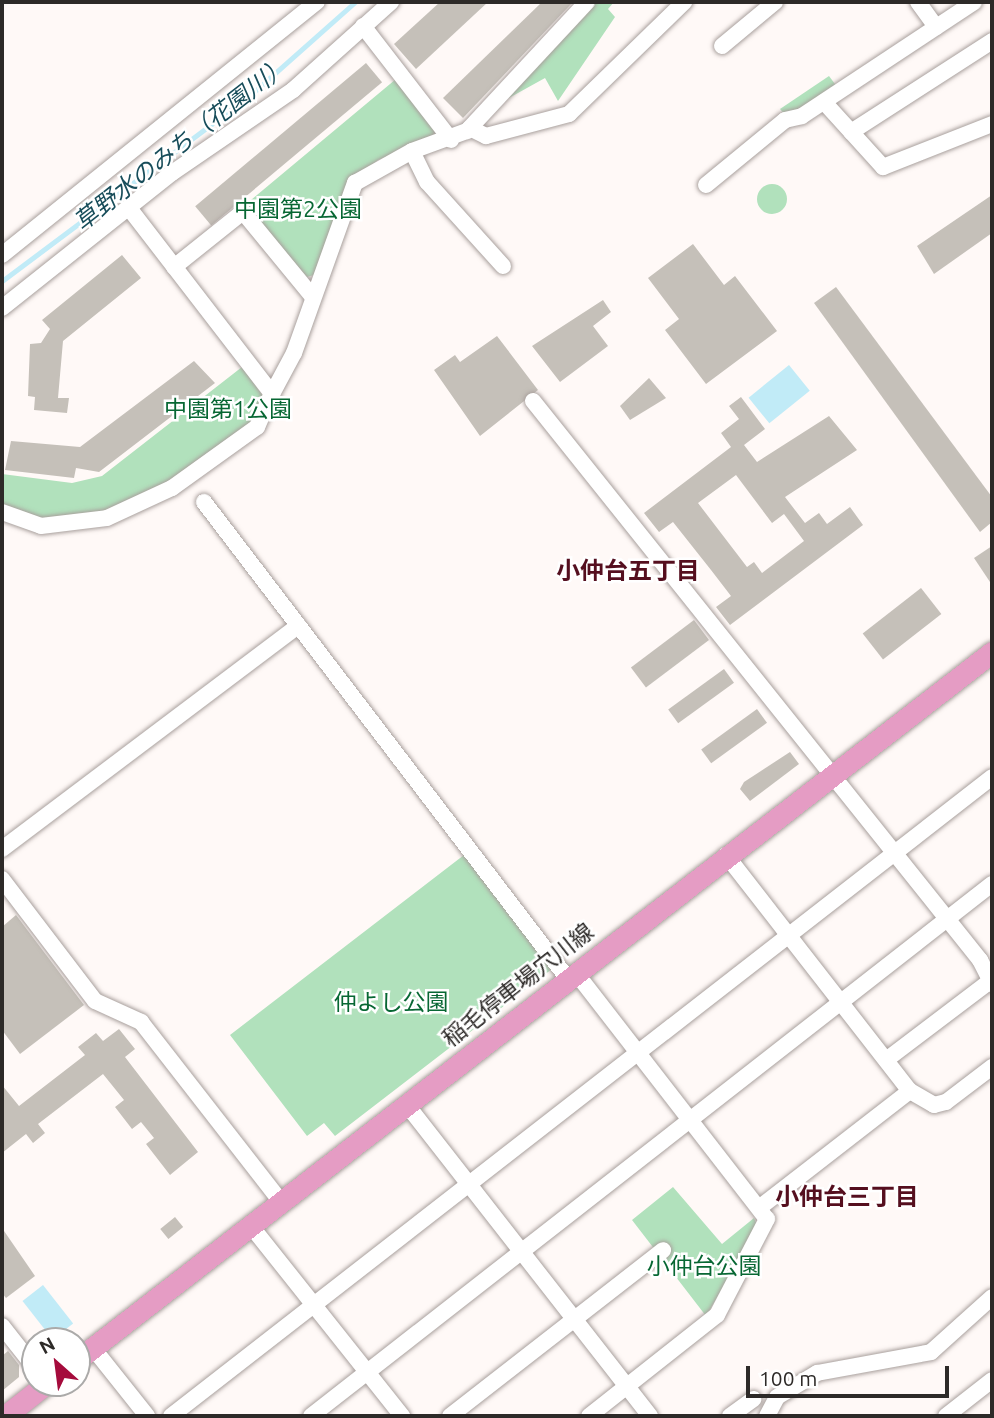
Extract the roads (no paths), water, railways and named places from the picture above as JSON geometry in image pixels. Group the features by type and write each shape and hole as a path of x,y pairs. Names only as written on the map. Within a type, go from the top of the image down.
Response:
{"main road":[{"name":"稲毛停車場穴川線","path":"91,1349 726,855 992,652"},
{"path":"5,1416 29,1397"}],"street":[{"path":"2,255 317,2"},
{"path":"2,308 129,208 293,90 391,2"},
{"path":"2,512 41,526 107,518 172,488 257,427 312,296 355,183 412,151 451,140 470,128 587,2"},
{"path":"470,128 486,136 569,114 684,2"},
{"path":"722,46 775,2"},
{"path":"918,2 936,27"},
{"path":"706,185 785,120 824,102 974,2"},
{"path":"363,26 451,140"},
{"path":"851,132 992,41"},
{"path":"824,102 883,167 992,124"},
{"path":"412,151 427,182 503,266"},
{"path":"129,208 272,394"},
{"path":"174,267 243,212 312,296"},
{"path":"533,401 832,774 946,919 991,983 886,1059"},
{"path":"204,502 572,976 638,1051 767,1219 717,1315 589,1416"},
{"path":"2,849 298,626"},
{"path":"171,1416 992,777"},
{"path":"726,855 910,1091 934,1105 946,1102 992,1067"},
{"path":"2,879 95,1002 141,1022 282,1203"},
{"path":"311,1416 992,884"},
{"path":"759,1208 910,1091"},
{"path":"407,1105 650,1416"},
{"path":"251,1226 402,1416"},
{"path":"450,1416 663,1250"},
{"path":"767,1416 778,1397 817,1373 931,1352 992,1297"},
{"path":"2,1326 21,1350"},
{"path":"91,1360 147,1416"},
{"path":"946,1416 992,1380"},
{"path":"730,1416 753,1399"}],"water":[{"path":"789,365 810,391 769,423 749,398"},
{"path":"43,1285 73,1324 69,1327 43,1327 23,1301"}],"waterway":[{"name":"草野水のみち（花園川）","path":"2,281 247,98 355,2"}],"district":[{"name":"小仲台五丁目","path":"628,571"},
{"name":"小仲台三丁目","path":"847,1197"}],"park label":[{"name":"中園第2公園","path":"298,209"},
{"name":"中園第1公園","path":"228,409"},
{"name":"仲よし公園","path":"391,1002"},
{"name":"小仲台公園","path":"704,1266"}]}
